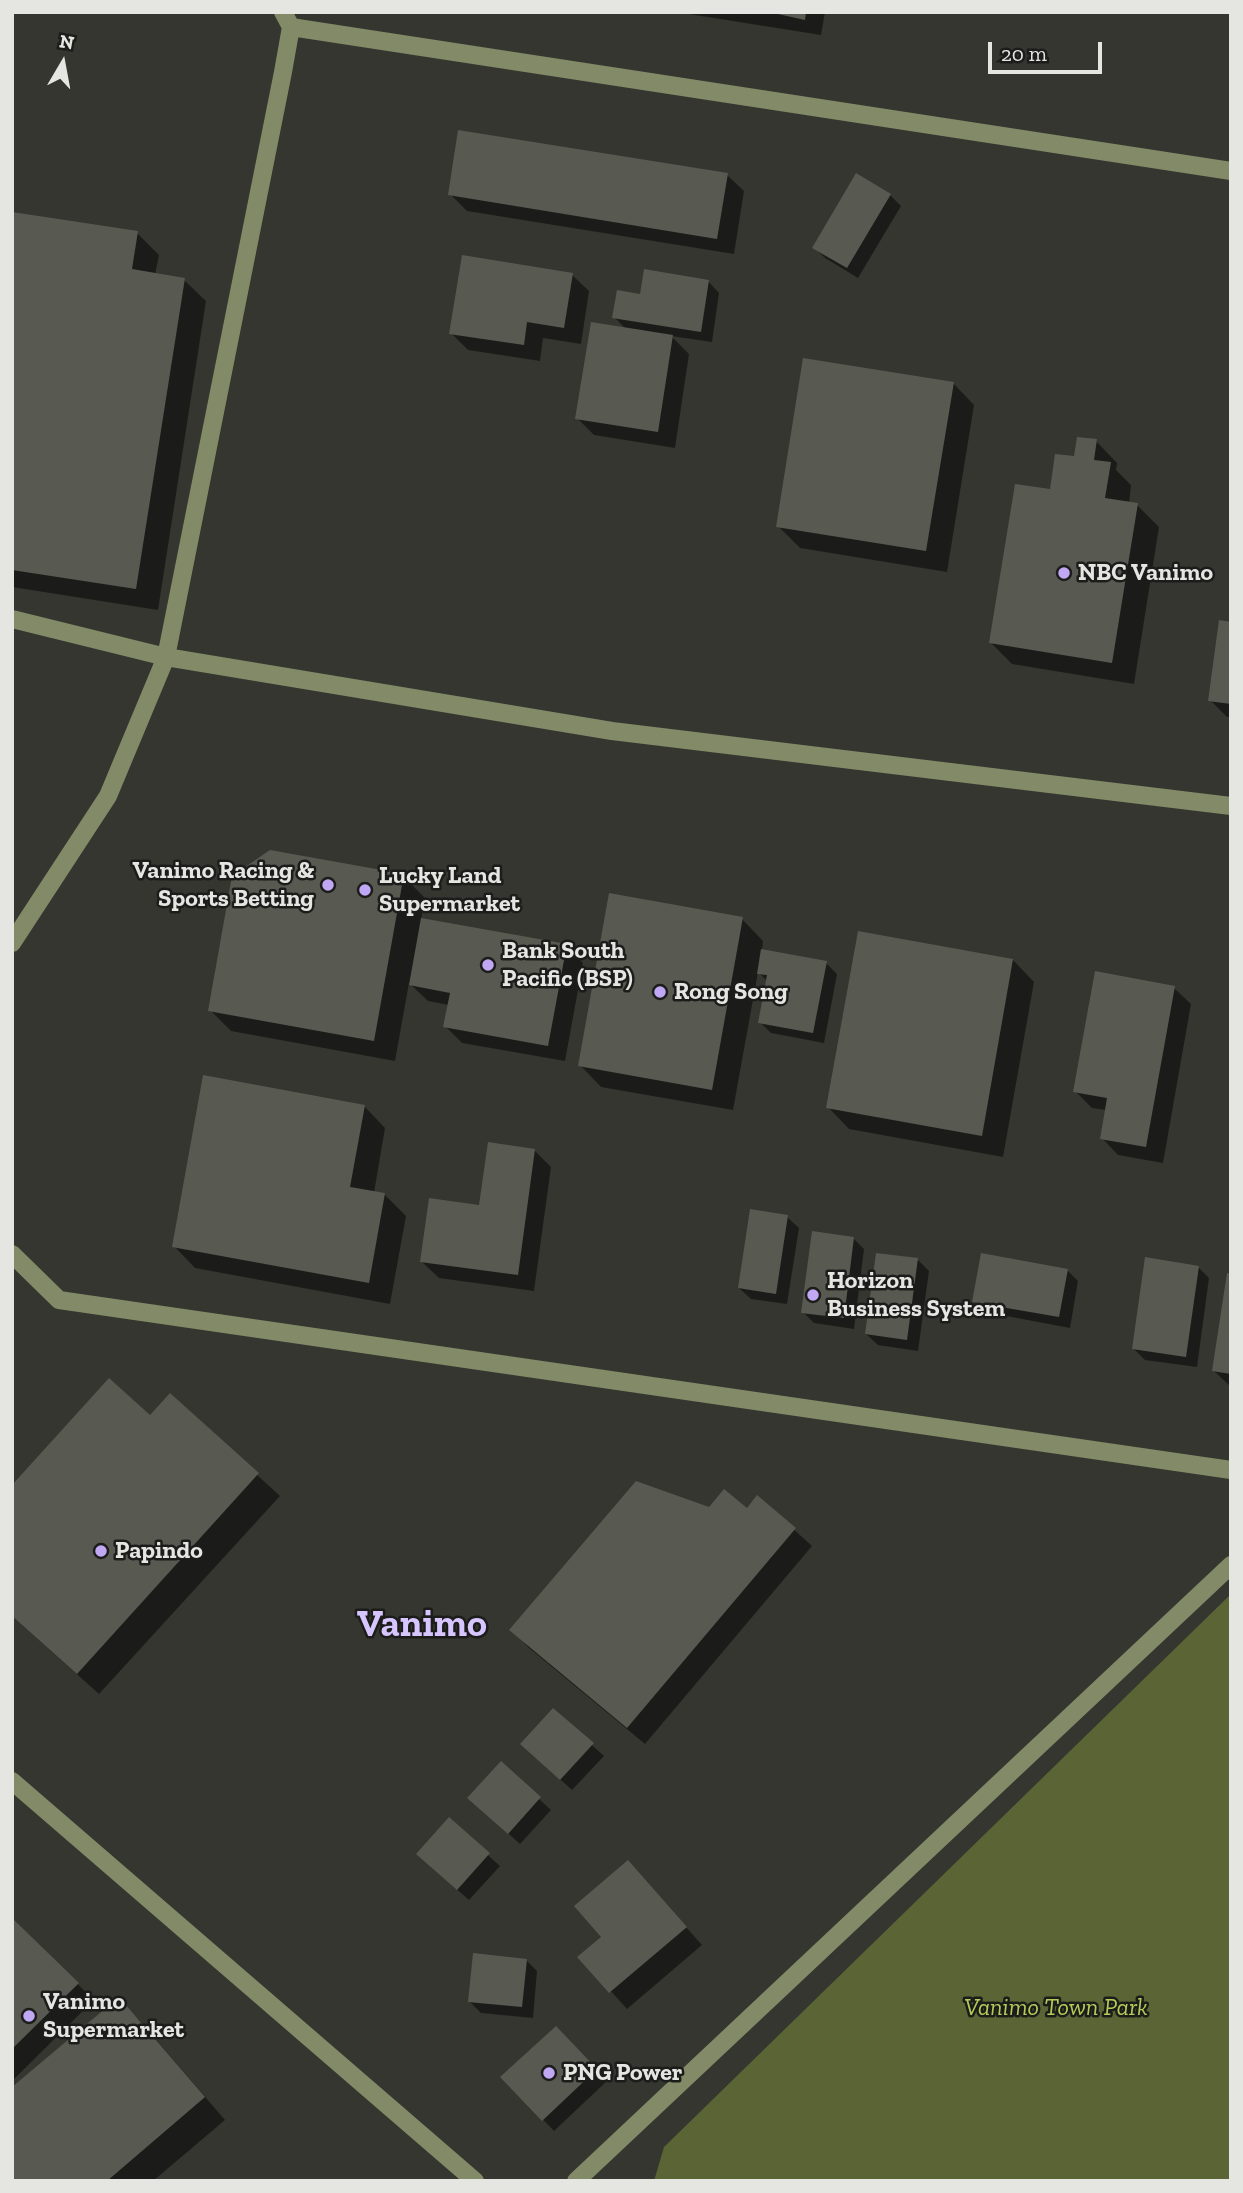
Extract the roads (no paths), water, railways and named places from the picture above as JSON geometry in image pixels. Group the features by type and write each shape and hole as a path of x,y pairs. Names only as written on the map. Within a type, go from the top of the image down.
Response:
{"street":[{"path":"12,943 108,796 166,657 287,19 1231,171"},
{"path":"12,619 166,657 612,731 1231,806"},
{"path":"12,1254 59,1300 1231,1470"},
{"path":"576,2181 1231,1565"},
{"path":"12,1781 475,2181"}],"place":[{"name":"NBC Vanimo","path":"1064,573"},
{"name":"Vanimo Racing & Sports Betting","path":"328,885"},
{"name":"Lucky Land Supermarket","path":"365,890"},
{"name":"Bank South Pacific (BSP)","path":"488,965"},
{"name":"Rong Song","path":"660,992"},
{"name":"Horizon Business System","path":"813,1295"},
{"name":"Papindo","path":"101,1551"},
{"name":"Vanimo Supermarket","path":"29,2016"},
{"name":"PNG Power","path":"549,2073"}],"district":[{"name":"Vanimo","path":"422,1625"}],"park label":[{"name":"Vanimo Town Park","path":"1056,2008"}]}
